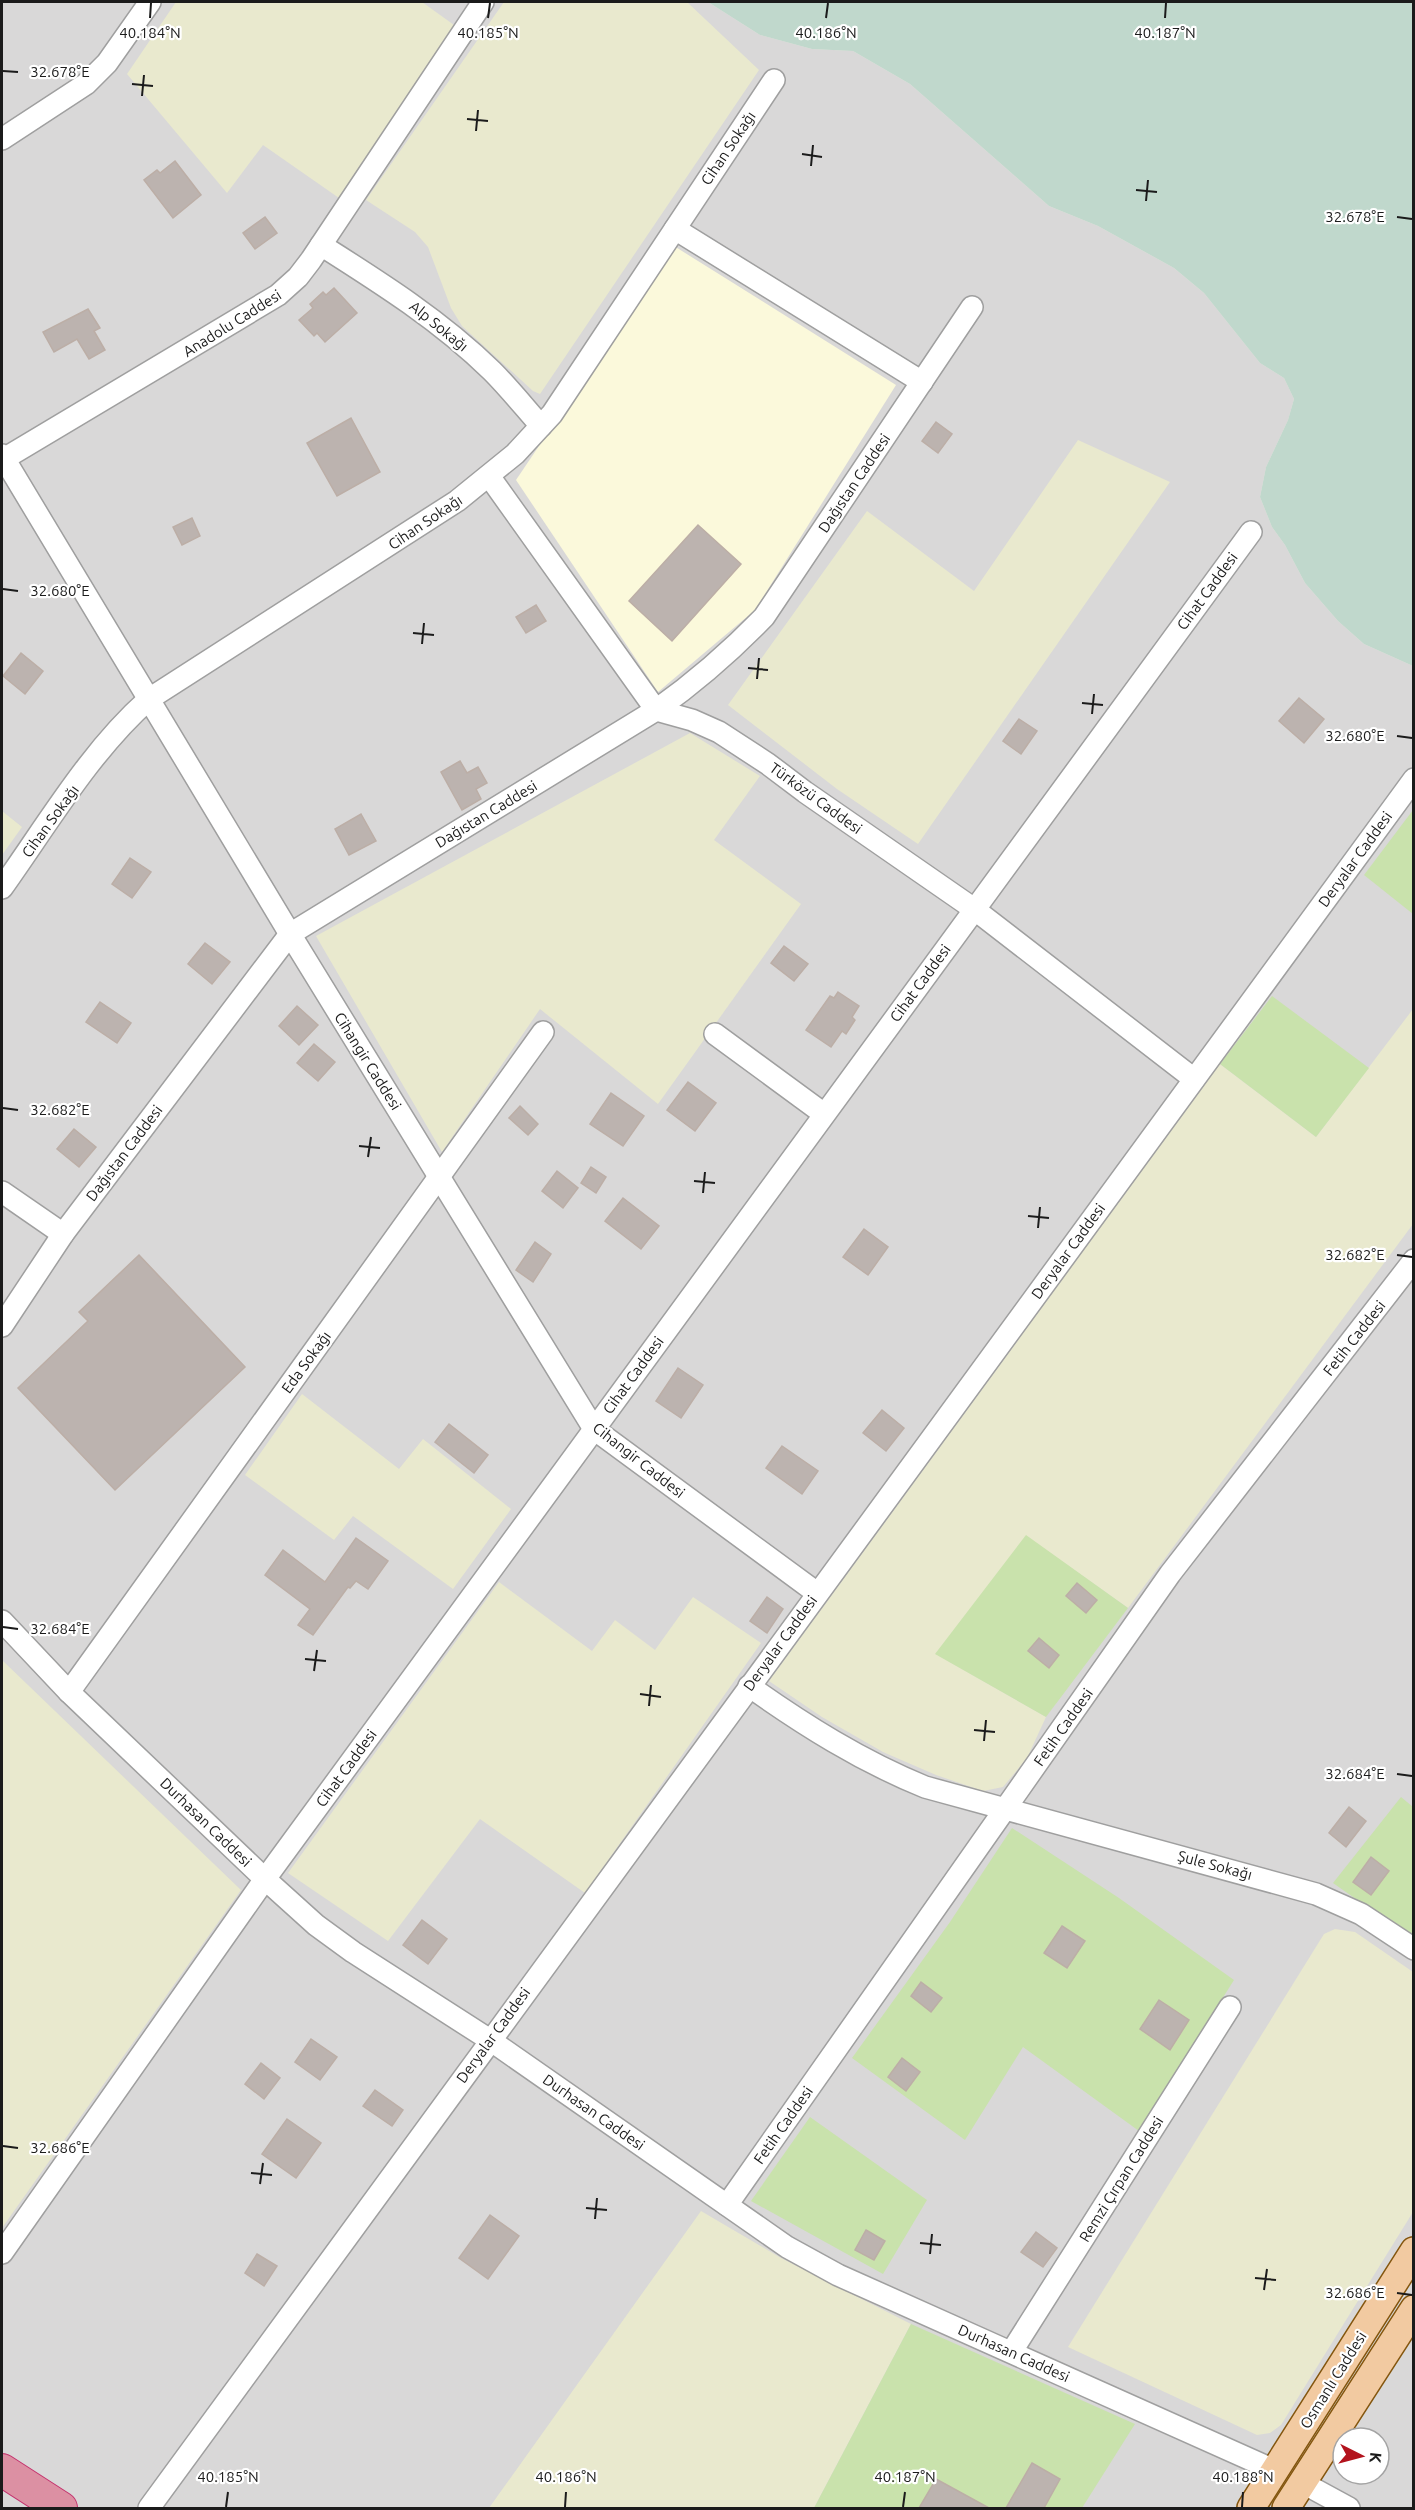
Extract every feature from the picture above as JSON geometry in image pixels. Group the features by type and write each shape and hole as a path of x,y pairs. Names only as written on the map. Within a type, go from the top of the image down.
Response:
{"highway":[{"path":"2,2470 61,2508"}],"main road":[{"name":"Osmanlı Caddesi","path":"1251,2508 1413,2251"},
{"name":"Osmanlı Caddesi","path":"1286,2508 1413,2309"}],"street":[{"path":"2,139 86,84 107,63 150,2"},
{"name":"Anadolu Caddesi","path":"2,458 278,295 298,277 483,2"},
{"name":"Cihan Sokağı","path":"2,888 81,778 131,716 149,699 357,568 457,501 515,454 541,426 774,80"},
{"path":"675,229 921,382"},
{"name":"Alp Sokağı","path":"321,245 409,302 448,332 492,372 541,426"},
{"name":"Dağıstan Caddesi","path":"2,1326 63,1234 290,934 656,710 705,675 764,616 972,307"},
{"name":"Cihangir Caddesi","path":"2,458 290,934 594,1429 817,1593"},
{"path":"489,476 656,710"},
{"name":"Cihat Caddesi","path":"2,2253 265,1879 1251,532"},
{"name":"Türközü Caddesi","path":"656,710 692,720 744,747 974,909 1194,1079"},
{"name":"Deryalar Caddesi","path":"149,2508 1413,779"},
{"name":"Eda Sokağı","path":"69,1692 543,1032"},
{"path":"715,1034 824,1114"},
{"path":"2,1192 63,1234"},
{"name":"Fetih Caddesi","path":"726,2205 1170,1574 1413,1260"},
{"name":"Durhasan Caddesi","path":"2,1621 69,1692 316,1925 353,1952 490,2040 787,2247 838,2275 1276,2471"},
{"name":"Şule Sokağı","path":"748,1686 794,1718 884,1770 925,1787 1316,1894 1361,1914 1413,1948"},
{"name":"Remzi Çırpan Caddesi","path":"1012,2351 1230,2007"},
{"path":"1303,2483 1349,2508"}],"shaded area":[{"path":"2,2 708,2 760,35 812,49 853,51 910,84 1049,206 1098,226 1174,268 1204,293 1260,363 1284,378 1294,399 1288,420 1266,467 1260,497 1272,527 1285,545 1305,583 1338,621 1364,644 1413,666 1413,2508 2,2508"},
{"path":"674,246 896,385 755,610 658,692 516,480"}],"green space":[{"path":"176,2 422,2 454,25 339,198 263,145 227,193 127,74"},
{"path":"504,2 687,2 759,70 540,394 533,391 462,326 451,308 428,247 415,232 366,200"},
{"path":"708,2 1413,2 1413,666 1364,644 1338,621 1305,583 1285,545 1272,527 1260,497 1266,467 1288,420 1294,399 1284,378 1260,363 1204,293 1174,268 1098,226 1049,206 910,84 853,51 812,49 760,35"},
{"path":"1078,440 1170,482 918,844 837,789 728,705 867,511 974,591"},
{"path":"690,733 760,776 714,840 801,904 658,1104 540,1009 442,1152 316,936"},
{"path":"1413,810 1413,914 1364,875"},
{"path":"2,811 22,827 2,855"},
{"path":"1272,996 1369,1068 1316,1137 1220,1064"},
{"path":"1413,1009 1413,1224 1128,1608 1026,1536 936,1654 1046,1717 1027,1758 1003,1787 983,1791 936,1775 883,1752 822,1717 769,1681 1220,1064 1316,1137"},
{"path":"302,1394 399,1469 423,1439 511,1509 453,1589 353,1516 334,1540 245,1475"},
{"path":"1026,1535 1128,1608 1046,1717 935,1654"},
{"path":"499,1582 592,1651 615,1620 655,1650 693,1597 761,1643 585,1893 480,1819 388,1941 288,1873"},
{"path":"2,1660 241,1890 2,2228"},
{"path":"1401,1797 1413,1807 1413,1939 1333,1883"},
{"path":"1012,1828 1119,1898 1234,1980 1139,2131 1023,2047 965,2140 852,2058 950,1922"},
{"path":"1335,1929 1355,1932 1413,1972 1413,2212 1281,2425 1270,2433 1257,2435 1068,2347 1324,1934"},
{"path":"810,2117 927,2200 883,2274 751,2201"},
{"path":"701,2211 781,2258 911,2324 814,2508 489,2508"},
{"path":"911,2324 1135,2424 1082,2508 814,2508"}],"building":[{"path":"175,161 201,195 173,218 144,180 157,170 160,173"},
{"path":"265,217 277,233 255,249 243,233"},
{"path":"334,288 357,313 325,342 317,333 314,336 299,320 313,308 310,304 323,292 326,295"},
{"path":"88,309 100,328 94,331 105,350 89,359 77,339 54,352 43,332"},
{"path":"351,418 380,472 337,496 307,443"},
{"path":"936,422 952,434 938,453 922,441"},
{"path":"192,518 200,536 182,545 173,527"},
{"path":"698,525 741,564 672,641 629,601"},
{"path":"536,605 546,621 526,633 516,617"},
{"path":"21,653 43,671 25,694 3,676"},
{"path":"1299,698 1324,719 1304,743 1279,721"},
{"path":"1019,719 1037,731 1021,754 1003,741"},
{"path":"460,761 467,773 478,767 487,783 476,789 481,799 462,810 441,772"},
{"path":"361,814 376,841 349,855 335,829"},
{"path":"130,858 151,872 132,898 112,884"},
{"path":"205,943 230,962 212,984 188,964"},
{"path":"784,946 808,964 794,981 771,963"},
{"path":"838,992 859,1006 852,1017 855,1020 846,1034 842,1031 831,1047 806,1030 830,996 834,998"},
{"path":"100,1002 131,1023 117,1043 86,1022"},
{"path":"297,1006 318,1025 299,1045 279,1026"},
{"path":"314,1044 335,1062 318,1081 297,1063"},
{"path":"688,1082 716,1103 695,1131 667,1110"},
{"path":"611,1093 644,1116 623,1146 590,1124"},
{"path":"520,1106 538,1124 528,1135 509,1118"},
{"path":"74,1129 96,1147 79,1167 57,1149"},
{"path":"591,1167 606,1177 596,1193 581,1183"},
{"path":"557,1171 578,1188 563,1208 542,1191"},
{"path":"623,1198 659,1226 641,1249 605,1221"},
{"path":"864,1229 888,1247 868,1275 843,1257"},
{"path":"535,1242 551,1254 533,1282 516,1270"},
{"path":"139,1255 245,1367 115,1490 18,1388 88,1321 79,1312"},
{"path":"678,1368 703,1385 681,1418 656,1401"},
{"path":"882,1410 904,1428 886,1451 863,1433"},
{"path":"449,1424 488,1455 474,1473 435,1442"},
{"path":"782,1446 818,1471 802,1494 766,1468"},
{"path":"356,1538 388,1561 368,1589 356,1581 350,1588 348,1587 313,1635 298,1625 310,1609 265,1575 283,1550 325,1582"},
{"path":"1077,1583 1097,1600 1086,1613 1066,1596"},
{"path":"767,1597 783,1609 767,1633 750,1621"},
{"path":"1039,1638 1059,1655 1049,1668 1028,1651"},
{"path":"1349,1807 1366,1821 1346,1847 1329,1833"},
{"path":"1371,1857 1389,1871 1371,1895 1353,1882"},
{"path":"422,1920 447,1939 428,1964 403,1945"},
{"path":"1062,1926 1085,1941 1067,1968 1044,1953"},
{"path":"921,1982 942,1998 931,2012 911,1996"},
{"path":"1159,2000 1189,2020 1170,2050 1140,2029"},
{"path":"311,2039 337,2057 320,2080 295,2062"},
{"path":"902,2058 920,2072 906,2091 888,2077"},
{"path":"261,2063 280,2078 264,2099 245,2084"},
{"path":"375,2090 403,2110 392,2126 363,2106"},
{"path":"287,2119 321,2143 296,2178 262,2154"},
{"path":"490,2215 519,2236 488,2279 459,2258"},
{"path":"866,2230 885,2241 874,2260 855,2250"},
{"path":"1036,2232 1057,2248 1043,2267 1021,2252"},
{"path":"257,2254 277,2266 264,2286 245,2273"},
{"path":"1032,2463 1060,2479 1044,2508 1006,2508"},
{"path":"936,2479 989,2508 919,2508"}]}
